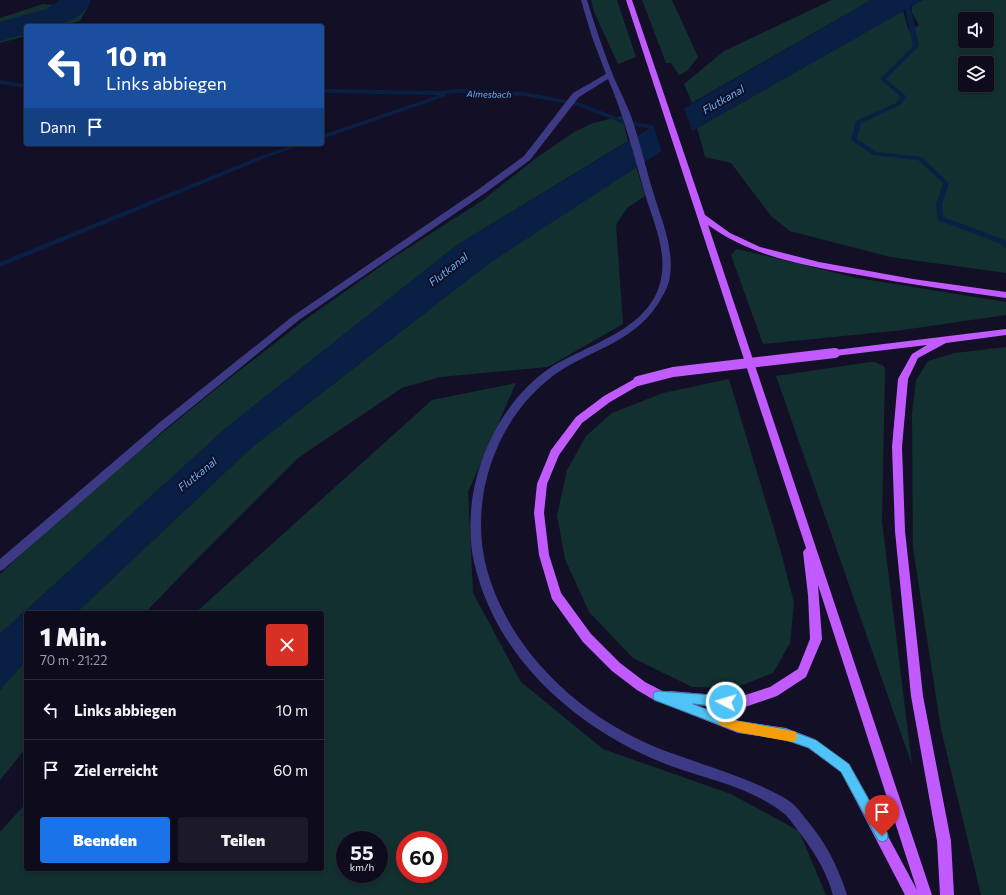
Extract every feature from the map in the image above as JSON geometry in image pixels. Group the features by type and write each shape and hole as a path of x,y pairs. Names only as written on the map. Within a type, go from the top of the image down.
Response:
{"main road":[{"path":"629,0 805,528 925,895"},
{"path":"701,216 726,235 757,249 819,265 913,282 1006,295"},
{"path":"912,895 845,768 812,744 786,734 738,727 658,696 641,686 616,667 588,638 556,595 544,556 539,513 542,484 555,453 579,420 607,399 638,381 674,372 1006,332"},
{"path":"943,340 915,356 902,379 897,447 900,531 917,696 944,841 947,895"},
{"path":"658,696 739,703 773,692 802,673 816,639 814,595 805,528"}],"lane":[{"path":"584,0 610,75 623,106 663,239 666,261 666,277 657,301 644,319 618,337 552,372 533,387 511,412 494,446 479,482 475,506 476,543 486,582 504,624 528,661 558,693 592,718 631,743 685,765 741,783 787,808 813,836 835,876 840,895"},
{"path":"0,566 162,426 296,318 482,191 527,158 576,95 610,75"}],"green space":[{"path":"591,0 617,0 636,57 618,64 594,12"},
{"path":"642,0 672,0 698,57 687,71 679,75 671,63 666,63"},
{"path":"832,0 871,0 692,103 684,84 724,51"},
{"path":"923,0 1006,0 1006,273 890,257 790,231 771,216 731,163 705,157 697,128 903,11 909,31 919,25 912,13 912,6"},
{"path":"43,4 88,7 80,21 69,24 24,24 24,37 0,43 0,18"},
{"path":"622,116 628,141 457,245 226,428 0,634 0,574 74,505 217,388 306,319 391,259 483,200 536,158 574,132 593,123"},
{"path":"636,166 645,196 627,208 616,225 623,324 548,367 440,377 402,388 298,458 147,611 78,611 252,447 488,264"},
{"path":"737,249 857,278 1006,302 1006,315 903,330 763,344 731,255"},
{"path":"1006,347 1006,895 981,895 941,729 913,548 912,413 916,380 928,361 955,353"},
{"path":"875,362 884,366 885,371 882,521 912,765 776,376"},
{"path":"729,379 781,552 794,603 790,643 773,673 735,688 692,687 633,658 589,612 565,559 557,515 567,470 586,436 612,413 663,393"},
{"path":"516,383 468,492 473,593 521,682 603,749 731,794 799,831 826,895 0,895 0,832 24,805 24,871 324,871 324,611 197,611 432,400"},
{"path":"24,662 24,750 0,780 0,690"}],"water":[{"name":"Flutkanal","path":"871,0 923,0 697,128 488,264 252,447 78,611 25,611 226,428 457,245 652,127"},
{"path":"24,612 24,662 0,690 0,634"}],"pier":[{"path":"683,106 693,133 662,152 653,124"}],"waterway":[{"path":"27,24 57,15 75,4 76,0"},
{"path":"906,0 916,46 883,79 904,97 898,104 858,122 854,140 875,154 920,158 946,183 939,204 940,218 1003,242 1006,246"},
{"path":"0,32 24,25"},
{"name":"Almesbach","path":"0,82 24,86"},
{"name":"Almesbach","path":"324,91 440,93 458,91 523,94 576,103 626,123 652,127"},
{"path":"324,136 444,95"},
{"path":"0,265 263,157 296,146"}],"slow traffic":[{"path":"724,721 738,727 792,736"}],"route":[{"path":"726,702 658,696 738,727 786,734 812,744 845,768 882,836"}]}
